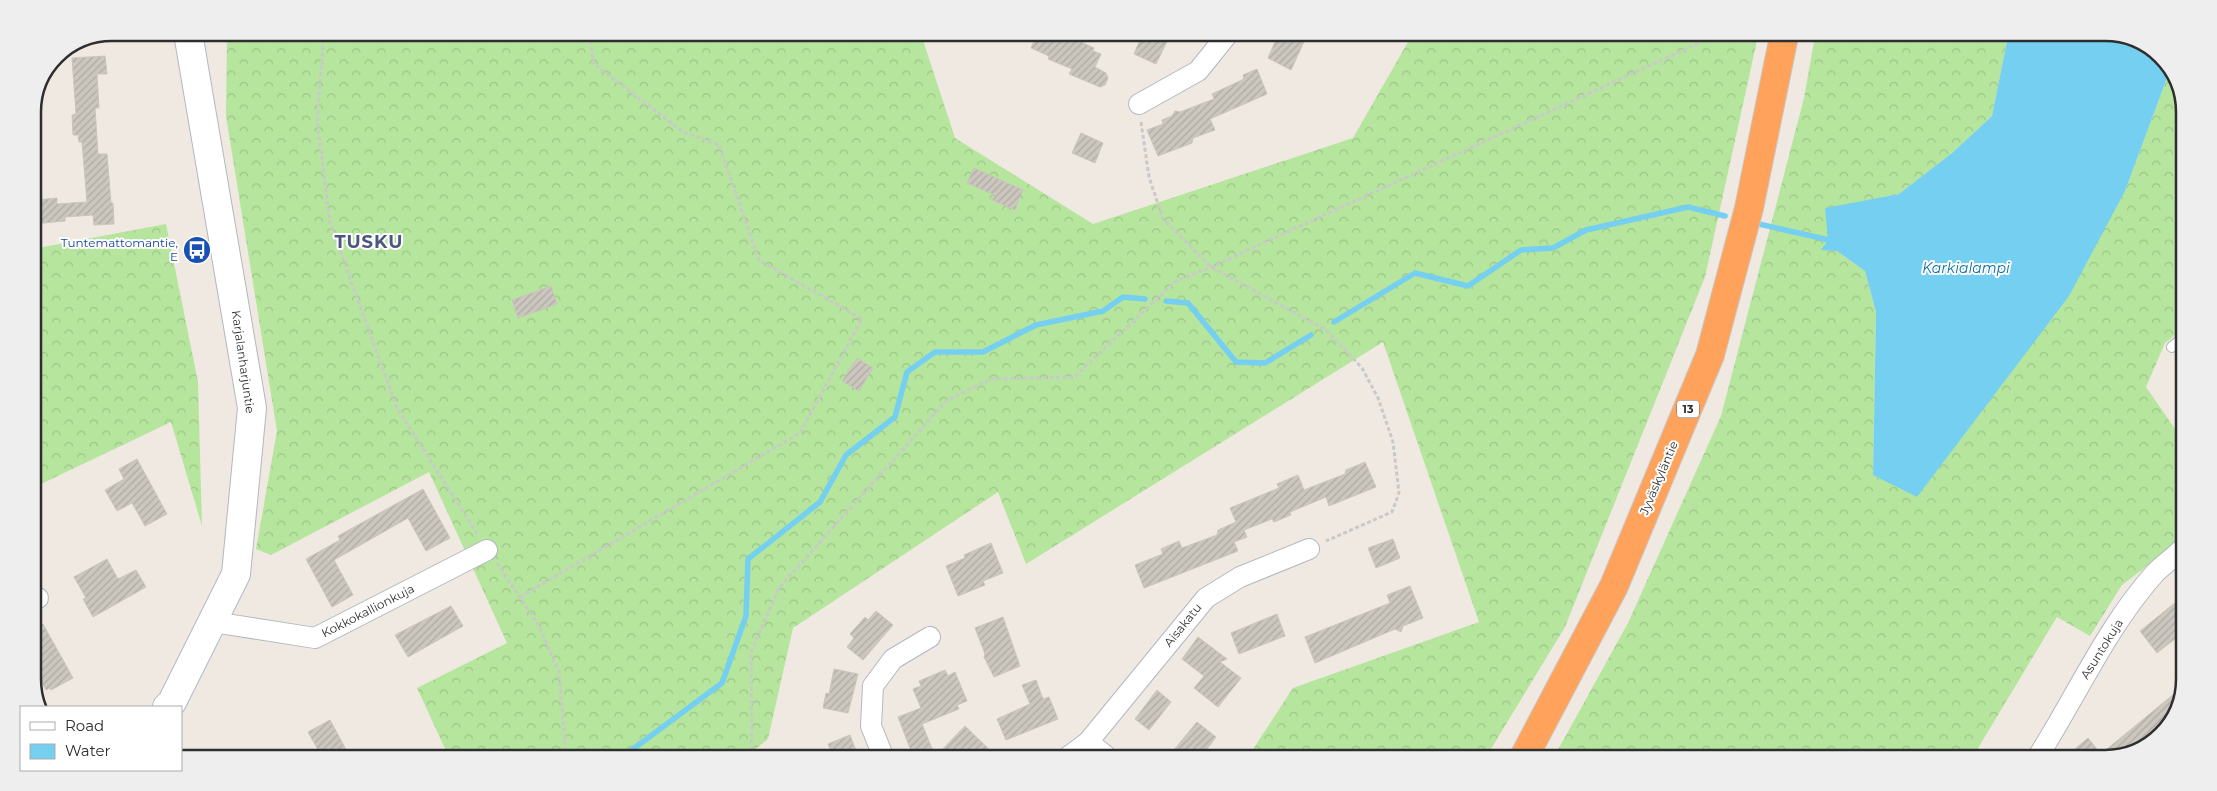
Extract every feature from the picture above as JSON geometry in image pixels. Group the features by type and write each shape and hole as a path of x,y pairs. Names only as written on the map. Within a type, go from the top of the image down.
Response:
{"highway":[{"name":"Jyväskyläntie","path":"1528,750 1614,586 1710,355 1748,208 1783,41"}],"street":[{"name":"Karjalanharjuntie","path":"168,706 172,702 236,574 252,408 189,41"},
{"path":"1139,104 1198,71 1222,41"},
{"name":"Aisakatu","path":"1077,750 1088,742 1206,598 1240,577 1309,549"},
{"name":"Kokkokallionkuja","path":"213,622 315,638 487,550"},
{"name":"Asuntokuja","path":"2042,750 2060,722 2084,675 2120,620 2156,572 2176,554"},
{"path":"880,750 871,726 873,686 893,659 930,637"},
{"path":"1088,742 1098,750"}],"lane":[{"path":"2172,346 2176,343"}],"path":[{"path":"323,41 317,120 330,224 397,408 487,550 506,573 539,626 558,672 566,750"},
{"path":"520,597 800,433 862,319 759,260 719,145 683,132 594,64 590,41"},
{"path":"752,750 751,652 779,588 946,401 992,380 1074,377 1176,281 1211,267 1703,41"},
{"path":"1139,104 1149,177 1163,219 1211,267 1326,330 1362,368 1378,398 1393,442 1399,493 1392,512 1309,549"}],"green space":[{"path":"227,41 923,41 955,138 1093,224 1353,138 1409,41 1757,41 1705,277 1565,627 1490,750 1253,750 1293,688 1479,622 1383,342 1026,564 998,492 793,628 768,739 754,750 446,750 417,688 507,643 429,472 271,555 256,549 277,431 226,116"},
{"path":"1814,41 2007,41 1992,116 1952,153 1899,194 1825,209 1829,240 1837,251 1865,271 1876,312 1873,475 2125,191 2167,79 2172,89 2176,107 2176,334 2165,343 2146,387 2176,430 2176,544 2122,585 2090,636 2057,617 1977,750 1558,750 1628,623 1721,416 1804,98"},
{"path":"166,224 198,382 202,526 171,422 41,484 41,247"}],"water":[{"name":"Karkialampi","path":"2007,41 2105,41 2128,45 2144,53 2155,62 2167,79 2125,191 2069,296 1917,497 1873,475 1876,312 1865,271 1837,251 1821,250 1828,240 1825,208 1899,194 1952,153 1992,116"}],"building":[{"path":"1034,41 1079,41 1094,48 1093,51 1101,54 1095,67 1106,73 1108,78 1105,85 1100,87 1069,74 1072,69 1048,59 1049,56 1031,48"},
{"path":"1139,41 1167,41 1156,64 1134,54"},
{"path":"1275,41 1304,41 1291,70 1268,58"},
{"path":"105,56 107,74 97,74 99,108 95,108 98,154 107,154 114,224 94,225 93,215 65,217 65,221 41,223 41,200 57,198 57,204 87,202 82,142 79,142 78,135 73,135 72,115 76,114 72,58"},
{"path":"1257,69 1267,94 1210,119 1215,130 1193,138 1192,143 1158,156 1147,130 1163,124 1162,120 1172,116 1175,111 1180,112 1214,99 1212,94 1244,79 1243,75"},
{"path":"1081,133 1103,143 1095,163 1072,153"},
{"path":"974,168 1023,190 1015,210 992,200 995,195 967,183"},
{"path":"551,286 557,304 518,318 512,300"},
{"path":"857,358 873,368 859,391 842,381"},
{"path":"137,459 167,514 145,526 132,503 117,511 105,490 124,479 119,469"},
{"path":"1365,462 1376,487 1329,506 1326,497 1290,512 1291,515 1274,522 1272,519 1244,530 1247,537 1234,542 1238,551 1144,588 1135,565 1163,554 1161,549 1179,541 1182,548 1217,535 1218,530 1236,522 1230,508 1279,488 1277,484 1298,475 1304,490 1345,474 1346,470"},
{"path":"423,489 450,538 426,551 408,518 334,560 353,595 332,607 306,559 340,540 338,536"},
{"path":"1393,539 1400,558 1376,568 1368,548"},
{"path":"991,543 1003,573 983,581 985,585 958,596 946,566 965,558 964,555"},
{"path":"107,559 118,579 136,570 146,587 93,617 83,599 86,598 74,577"},
{"path":"1410,586 1423,618 1403,626 1401,632 1395,629 1315,663 1305,637 1390,603 1387,595"},
{"path":"2176,602 2176,638 2157,653 2140,631"},
{"path":"451,606 463,626 408,657 395,635"},
{"path":"876,611 893,625 863,660 847,647 854,638 850,634 865,617 868,620"},
{"path":"1277,614 1285,636 1239,654 1231,633"},
{"path":"1003,617 1020,666 994,677 984,657 985,654 975,628"},
{"path":"43,624 73,678 51,690 50,688 46,690 41,681 41,625"},
{"path":"1198,637 1227,659 1220,662 1241,678 1218,707 1194,688 1204,676 1182,659"},
{"path":"834,669 858,674 848,713 823,708 826,693 829,694"},
{"path":"945,670 948,676 955,672 967,701 957,705 959,709 922,724 933,750 911,750 898,717 921,708 913,689 921,686 919,681"},
{"path":"1036,680 1043,699 1049,697 1058,719 1006,740 997,719 1030,704 1022,685"},
{"path":"1157,690 1171,702 1149,730 1135,719"},
{"path":"2174,694 2166,714 2155,729 2144,738 2132,744 2106,750"},
{"path":"330,720 346,750 318,750 308,732"},
{"path":"1197,722 1216,737 1206,750 1174,750"},
{"path":"965,726 990,750 942,750"},
{"path":"850,735 856,750 830,750 828,744"},
{"path":"2088,738 2098,750 2074,750"}],"waterway":[{"path":"1334,322 1415,273 1468,286 1521,250 1553,248 1586,230 1688,207 1725,216"},
{"path":"1759,224 1829,240"},
{"path":"632,750 722,683 746,616 748,559 820,502 846,455 895,417 907,372 935,352 983,352 1036,325 1103,311 1123,297 1145,299"},
{"path":"1166,301 1188,303 1236,362 1265,363 1311,335"}],"place":[{"name":"Tuntemattomantie, E","path":"197,250"}],"district":[{"name":"TUSKU","path":"369,242"}]}
